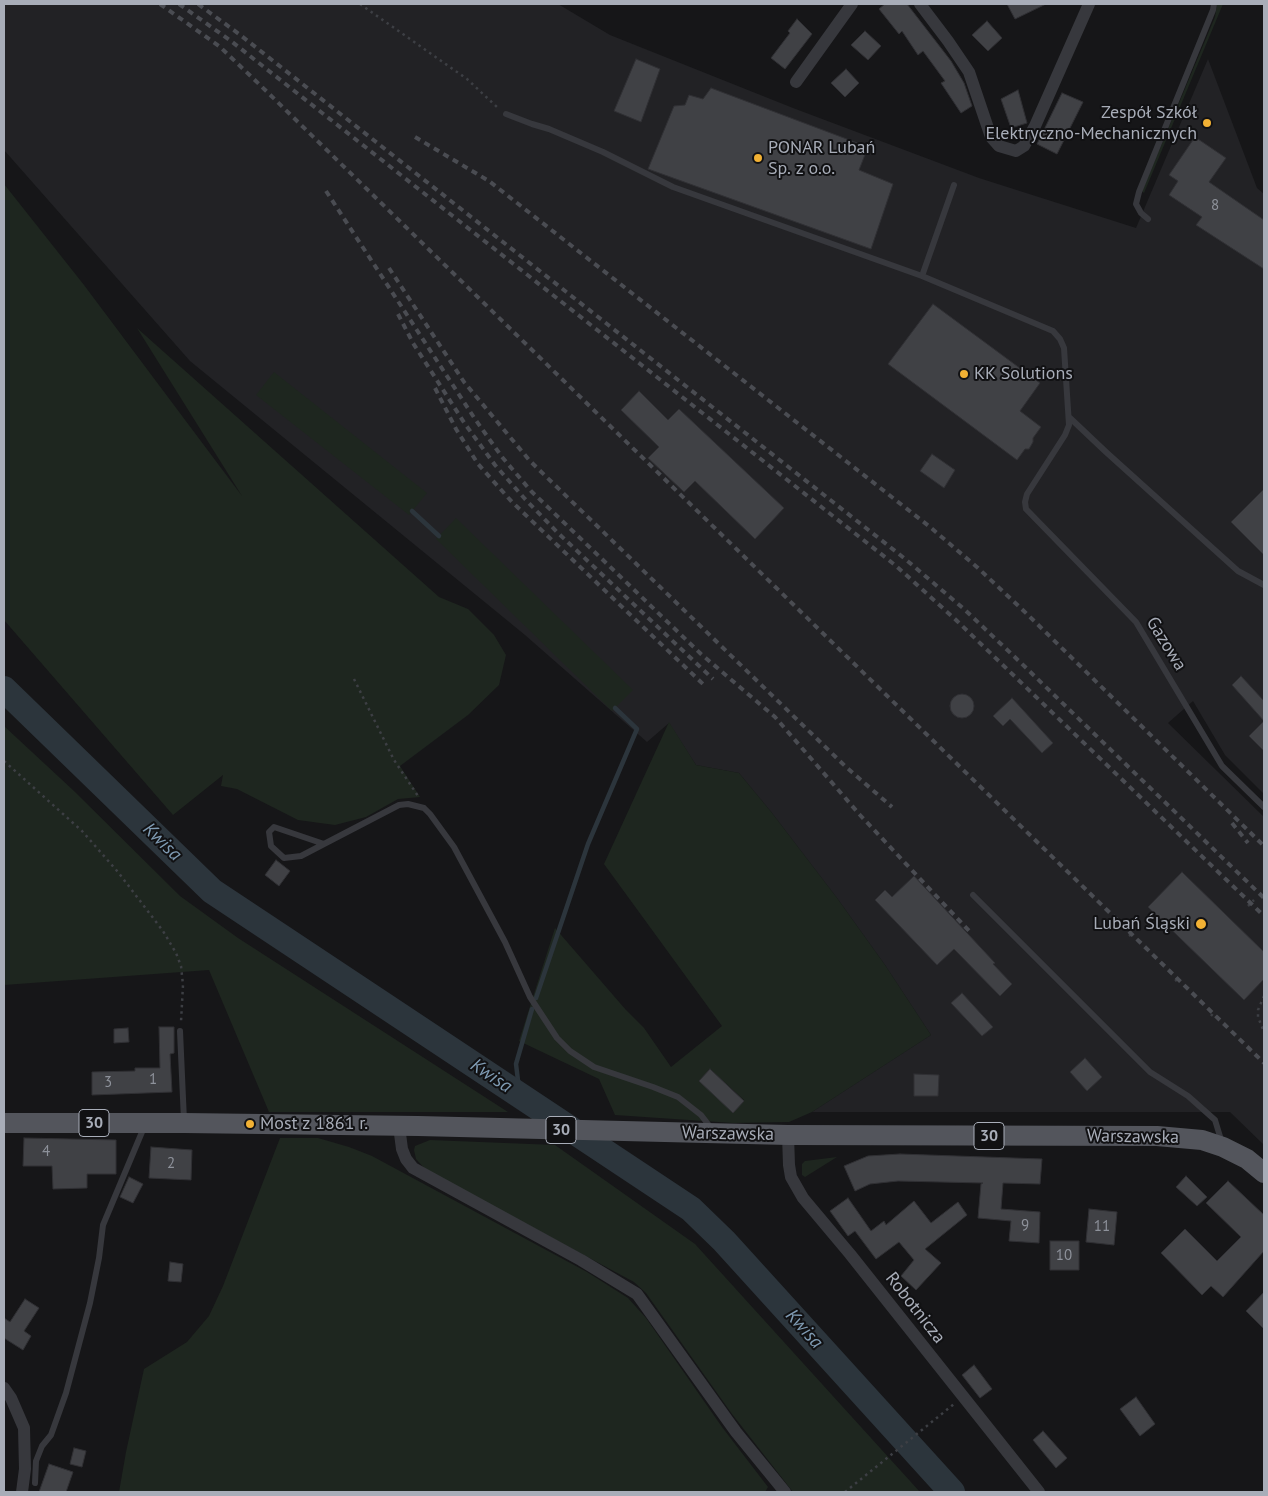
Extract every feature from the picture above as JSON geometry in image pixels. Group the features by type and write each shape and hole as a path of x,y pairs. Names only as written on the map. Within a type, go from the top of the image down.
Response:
{"main road":[{"name":"30","path":"4,1123 184,1123"},
{"name":"Warszawska","path":"184,1123 788,1135 1156,1136 1202,1140 1223,1147 1247,1159 1264,1173"}],"street":[{"path":"796,82 852,4"},
{"path":"920,4 948,40 969,72 991,137 999,146 1016,151 1024,146 1036,126 1090,4"},
{"path":"408,1126 402,1149 406,1159 413,1168 637,1294 736,1432 785,1492"},
{"name":"Robotnicza","path":"788,1135 791,1177 803,1198 850,1254 1039,1492"},
{"path":"4,1388 12,1398 24,1428 26,1469 22,1492"}],"lane":[{"path":"1148,219 1141,213 1136,204 1139,192 1214,4"},
{"path":"506,114 549,129 603,152 673,186 922,276 1057,334 1064,348 1069,417 1238,571 1264,585"},
{"path":"922,276 954,185"},
{"name":"Gazowa","path":"1069,417 1065,435 1027,494 1026,509 1136,622 1222,766 1264,807"},
{"path":"324,844 274,827 269,832 271,846 284,858 301,856 399,805 416,805 430,814 454,847 505,942 530,998 557,1038 570,1051 594,1067 653,1087 678,1098 702,1115 710,1133"},
{"path":"972,894 1150,1072 1188,1096 1215,1120 1223,1147"},
{"path":"180,1031 184,1123"},
{"path":"35,1483 36,1461 42,1446 51,1435 66,1393 90,1303 99,1258 102,1225 142,1132 142,1123"}],"path":[{"path":"360,4 467,79 506,114"},
{"path":"354,679 394,760 430,814"},
{"path":"4,761 82,831 118,872 163,932 176,953 182,972 180,1031"},
{"path":"1248,906 1254,900"},
{"path":"1129,936 1134,932"},
{"path":"1175,981 1180,976"},
{"path":"1264,996 1258,1010 1260,1025 1264,1032"},
{"path":"1211,1016 1215,1011"},
{"path":"845,1492 963,1396"}],"shaded area":[{"path":"4,4 558,4 610,35 793,108 979,178 1136,228 1208,59 1257,188 1264,194 1264,794 1225,755 1193,701 1168,723 1264,817 1264,1145 1230,1112 812,1112 931,1035 885,965 837,898 739,773 696,765 669,723 647,742 525,635 190,361 4,150"},
{"path":"1217,4 1223,4 1144,193 1142,191 1215,17"},
{"path":"4,184 84,285 242,496 137,328 439,597 468,609 494,635 506,655 499,685 468,715 400,766 420,797 398,799 366,817 335,825 298,820 237,789 221,786 223,775 173,815 4,620"},
{"path":"274,372 427,493 409,515 256,395"},
{"path":"456,518 633,690 612,711 436,539"},
{"path":"669,722 696,765 739,773 837,898 885,965 931,1035 812,1112 789,1122 733,1123 615,1115 599,1079 519,1041 555,928 644,1028 671,1067 722,1026 604,864","holes":["710,1069 744,1101 699,1081"]},
{"path":"4,726 74,791 180,896 238,938 508,1112 269,1112 209,970 4,985"},
{"path":"280,1138 318,1138 372,1156 587,1272 628,1298 646,1318 722,1427 768,1487 765,1492 119,1492 144,1369 187,1342 209,1316 223,1286"},
{"path":"430,1140 555,1145 695,1244 920,1492 793,1492 732,1414 646,1293 634,1282 426,1170 416,1159 414,1150 415,1146"},
{"path":"837,1157 805,1177 802,1175 802,1164 805,1161"}],"building":[{"path":"885,4 907,4 951,61 964,83 972,106 961,113 941,83 945,81 923,51 918,55 902,31 899,34 879,9"},
{"path":"1007,4 1046,4 1015,19"},
{"path":"797,19 812,34 785,69 771,58 790,33 788,31"},
{"path":"987,21 1002,38 988,51 972,35"},
{"path":"865,31 881,46 868,60 851,45"},
{"path":"636,59 660,69 641,122 614,111"},
{"path":"846,69 859,83 845,97 831,83"},
{"name":"PONAR Lubań Sp. z o.o.","path":"711,88 868,147 859,170 893,184 871,249 648,169 674,106 685,105 689,95 703,99"},
{"path":"1018,90 1027,123 1011,128 1001,99"},
{"path":"1062,93 1083,102 1057,154 1037,144"},
{"path":"1195,137 1226,158 1209,182 1264,220 1264,269 1196,225 1202,217 1169,195 1178,181 1169,175"},
{"name":"KK Solutions","path":"933,304 1040,383 1020,411 1041,427 1033,438 1029,449 1025,449 1017,460 888,364"},
{"path":"639,391 668,420 679,409 784,508 755,539 695,481 684,492 648,458 659,447 621,410"},
{"path":"932,454 955,470 944,488 920,471"},
{"path":"1264,489 1264,555 1231,522"},
{"path":"1241,676 1264,701 1264,721 1232,685"},
{"path":"962,694 967,695 973,701 973,711 967,717 962,718 957,717 951,711 950,706 951,701 957,695"},
{"path":"1012,698 1053,743 1042,753 1010,719 1003,726 993,716"},
{"path":"1264,721 1264,751 1249,736"},
{"path":"276,860 290,871 279,886 265,875"},
{"path":"1182,872 1264,952 1264,979 1244,1000 1148,907"},
{"path":"914,876 995,963 993,964 1012,984 1000,996 954,949 937,965 875,900 885,890 892,897"},
{"path":"962,993 993,1027 982,1036 951,1003"},
{"path":"159,1027 174,1027 174,1053 170,1054 172,1092 92,1095 92,1072 135,1071 135,1068 160,1068"},
{"path":"128,1028 129,1042 114,1043 114,1029"},
{"path":"1085,1058 1102,1077 1087,1091 1070,1072"},
{"path":"710,1069 744,1101 733,1113 699,1081"},
{"path":"914,1074 939,1075 938,1096 914,1096"},
{"path":"24,1138 116,1140 116,1174 87,1174 87,1188 53,1189 52,1166 23,1166"},
{"path":"151,1147 192,1150 191,1180 149,1178"},
{"path":"900,1154 1042,1159 1040,1184 1003,1183 1001,1209 1040,1212 1039,1243 1009,1241 1011,1221 978,1218 981,1184 983,1183 898,1181 870,1184 855,1191 844,1166 868,1156"},
{"path":"1186,1176 1207,1197 1197,1206 1176,1187"},
{"path":"129,1177 143,1184 133,1203 120,1197"},
{"path":"1228,1181 1264,1215 1264,1251 1223,1297 1211,1286 1202,1295 1161,1253 1185,1229 1217,1261 1241,1237 1206,1203"},
{"path":"848,1198 871,1231 884,1221 886,1225 914,1201 931,1223 958,1202 967,1215 925,1249 941,1263 916,1290 901,1276 914,1260 899,1242 876,1259 855,1231 848,1236 830,1211"},
{"path":"1089,1209 1117,1212 1114,1245 1086,1242"},
{"path":"1050,1241 1079,1241 1079,1270 1050,1270"},
{"path":"170,1262 183,1264 181,1282 168,1281"},
{"path":"1264,1292 1264,1329 1246,1311"},
{"path":"25,1299 39,1308 24,1331 31,1336 23,1350 4,1338 4,1318 10,1322"},
{"path":"974,1365 992,1389 980,1398 962,1375"},
{"path":"1136,1397 1155,1424 1140,1436 1120,1409"},
{"path":"1043,1431 1067,1458 1056,1468 1033,1440"},
{"path":"74,1448 86,1451 82,1467 70,1464"},
{"path":"49,1464 73,1472 66,1492 39,1492"}],"waterway":[{"path":"412,511 439,536"},
{"name":"Kwisa","path":"4,689 212,891 691,1209 724,1241 952,1492"},
{"path":"536,998 588,844 637,729 615,708"},
{"path":"520,1097 516,1064 532,1009"}],"railway":[{"path":"160,4 219,46 259,84 1264,1063"},
{"path":"179,4 231,41 895,565 956,620 1264,916"},
{"path":"198,4 239,34 904,558 964,609 1264,898"},
{"path":"415,137 489,181 930,527 978,568 1027,614 1264,846"},
{"path":"326,191 475,419 502,457 531,491 701,654 775,717 860,815 972,934"},
{"path":"389,268 464,382 530,461 845,766 892,807"},
{"path":"398,314 413,343 465,424 495,465 557,532 713,679"},
{"path":"435,388 456,429 478,464 512,502 704,685"},
{"path":"1232,823 1248,843"}],"place":[{"name":"Zespół Szkół Elektryczno-Mechanicznych","path":"1207,123"},
{"name":"PONAR Lubań Sp. z o.o.","path":"758,158"},
{"name":"KK Solutions","path":"964,374"},
{"name":"Lubań Śląski","path":"1201,924"},
{"name":"Most z 1861 r.","path":"250,1124"}]}
